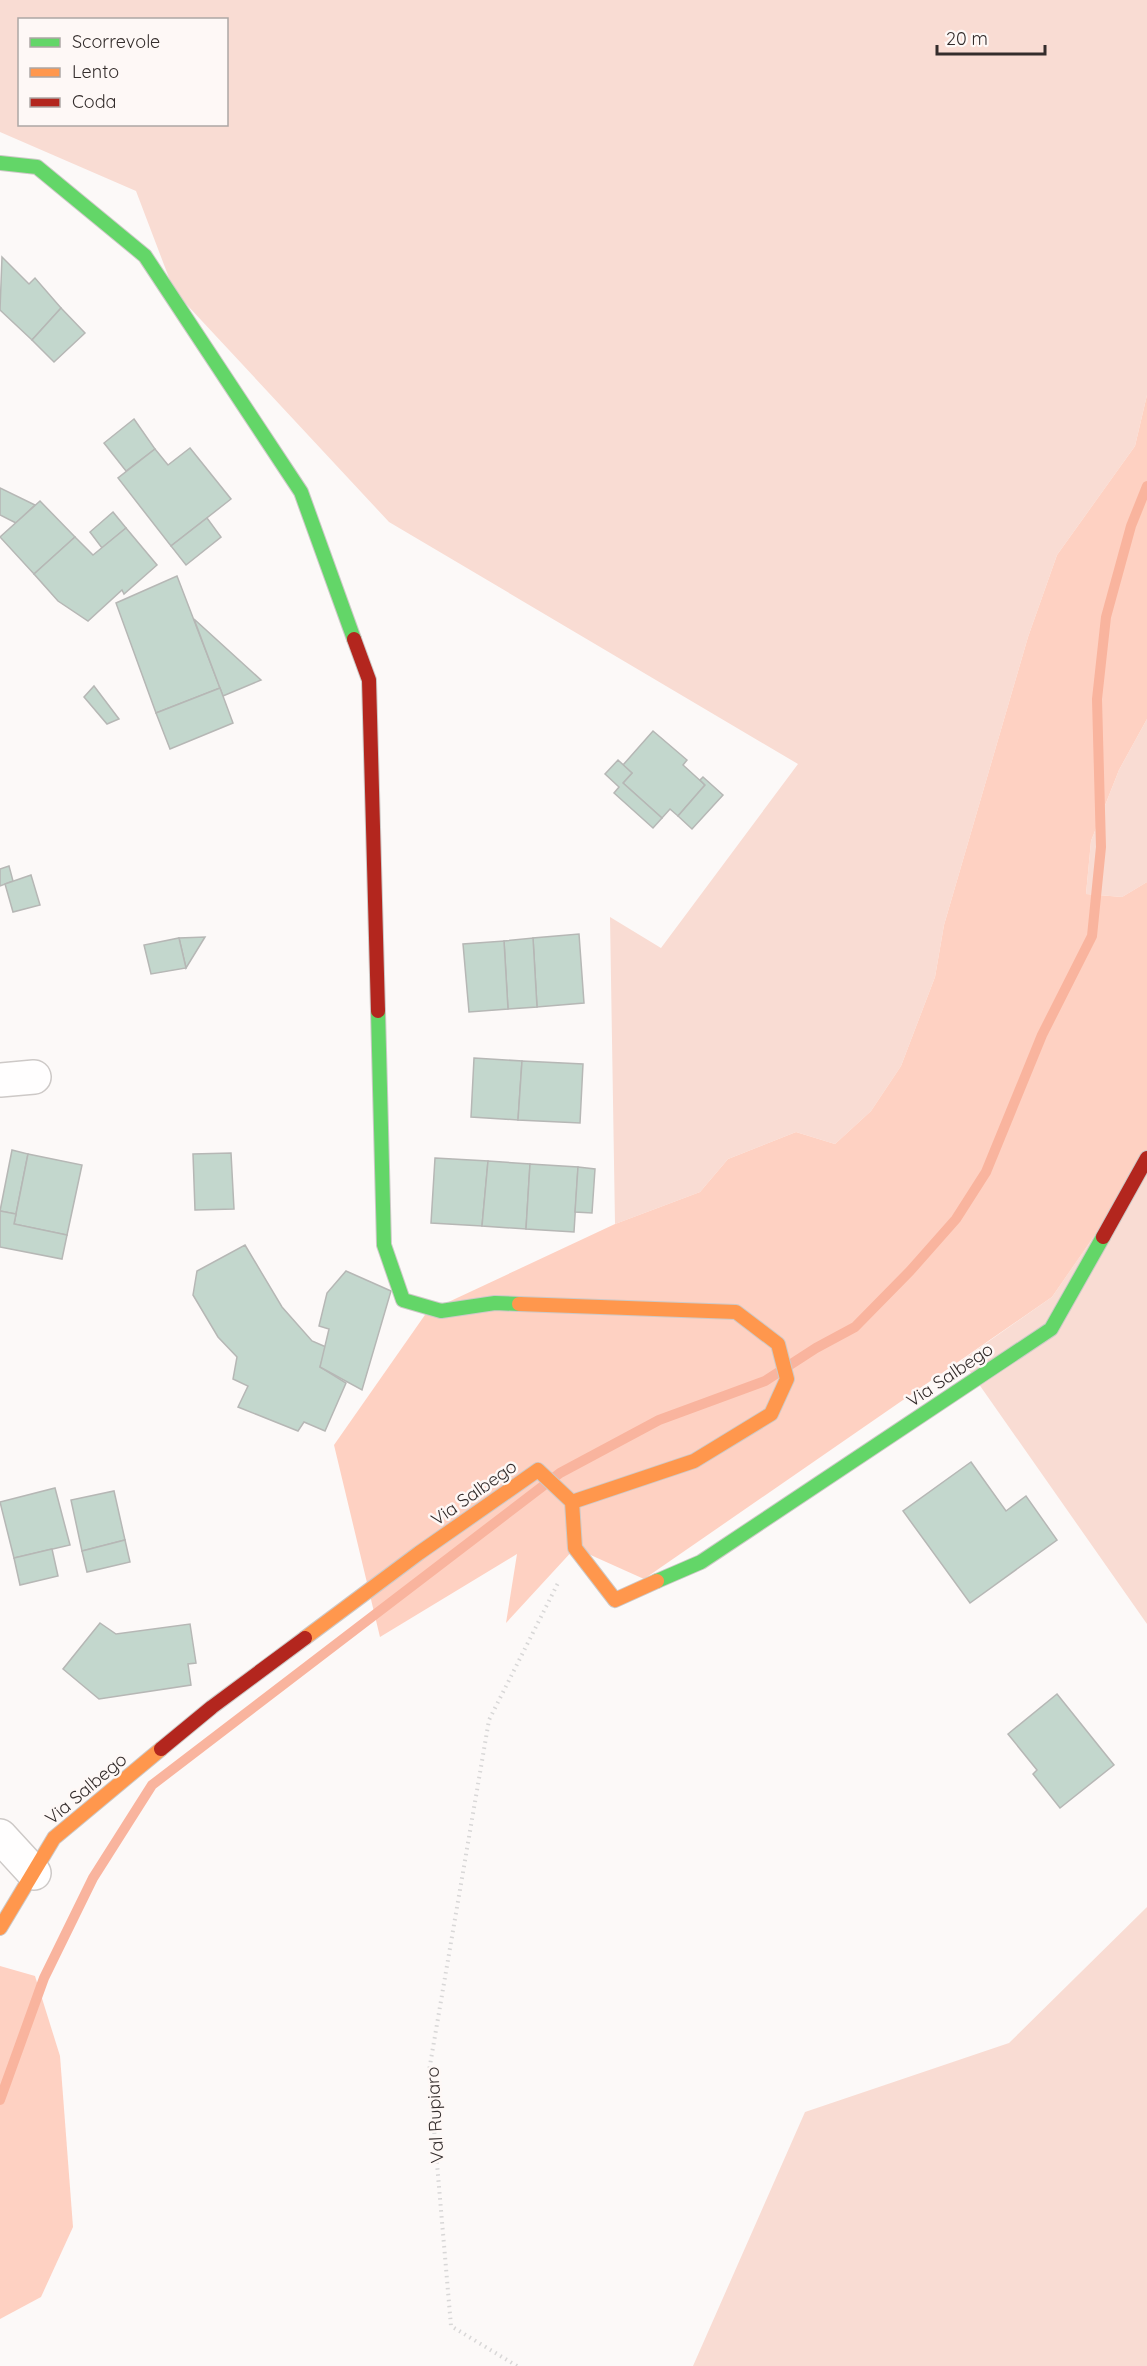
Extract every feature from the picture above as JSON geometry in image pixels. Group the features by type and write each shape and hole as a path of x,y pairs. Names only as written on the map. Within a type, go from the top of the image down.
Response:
{"street":[{"path":"0,163 37,168 145,256 302,492 369,680 384,1245 403,1300 441,1311 495,1303 736,1312 778,1344 787,1379 771,1414 694,1461 572,1502 575,1548"},
{"path":"0,1080 34,1077"},
{"name":"Via Salbego","path":"575,1548 615,1600 701,1562 1051,1329 1147,1158"},
{"name":"Via Salbego","path":"0,1928 54,1838 212,1707 419,1553 538,1470 572,1502"},
{"path":"0,1836 34,1872"}],"path":[{"name":"Val Rupiaro","path":"517,2366 451,2326 429,2071 489,1720 575,1548"}],"shaded area":[{"path":"0,0 1147,0 1147,395 1135,446 1057,555 1028,637 944,925 935,977 901,1066 871,1111 835,1144 796,1132 728,1159 700,1192 615,1224 610,917 661,948 798,764 389,522 174,291 136,191 0,132"},
{"path":"1147,395 1147,719 1119,770 1091,841 1086,894 1122,897 1147,882 1147,1160 1052,1297 644,1579 575,1548 506,1623 517,1554 380,1637 334,1445 427,1312 615,1224 700,1192 728,1159 796,1132 835,1144 871,1111 901,1066 935,977 944,925 1028,637 1057,555 1135,446"},
{"path":"1147,719 1147,882 1122,897 1086,894 1091,841 1119,770"},
{"path":"1147,1160 1147,1624 962,1360 1052,1297"},
{"path":"1147,1907 1147,2366 693,2366 805,2112 1009,2043"},
{"path":"0,1966 35,1976 60,2056 73,2227 41,2297 0,2319"}],"building":[{"path":"2,257 29,284 35,278 61,308 32,340 0,310"},
{"path":"61,308 85,333 54,362 32,340"},
{"path":"134,419 155,449 126,471 104,443"},
{"path":"190,448 231,499 171,546 118,478 155,449 168,465"},
{"path":"0,488 35,505 16,523 0,515"},
{"path":"40,501 75,537 34,574 0,537"},
{"path":"113,512 126,528 102,548 90,532"},
{"path":"207,518 221,537 186,565 171,546"},
{"path":"126,528 157,565 124,594 122,590 88,621 58,601 34,574 75,537 93,555"},
{"path":"177,576 220,688 156,713 116,603"},
{"path":"194,619 261,680 223,696"},
{"path":"94,686 119,719 107,724 84,697"},
{"path":"220,688 233,723 170,749 156,713"},
{"path":"653,731 687,760 683,765 705,785 678,816 670,809 662,818 623,783 632,773 623,765"},
{"path":"618,760 632,773 623,783 662,818 653,828 614,793 619,787 605,774"},
{"path":"703,777 723,795 692,829 678,816 705,785 700,780"},
{"path":"9,866 13,881 0,886 0,869"},
{"path":"31,875 40,905 13,912 5,884"},
{"path":"579,934 584,1003 537,1007 533,938"},
{"path":"205,937 186,968 179,938"},
{"path":"179,938 186,968 151,974 144,945"},
{"path":"533,938 537,1007 508,1009 504,941"},
{"path":"504,941 508,1009 469,1012 463,944"},
{"path":"474,1058 522,1061 518,1120 471,1117"},
{"path":"522,1061 583,1064 580,1123 518,1120"},
{"path":"12,1150 28,1154 16,1214 0,1211"},
{"path":"231,1153 234,1209 195,1210 193,1154"},
{"path":"28,1154 82,1165 67,1235 14,1224"},
{"path":"435,1158 488,1161 482,1226 431,1223"},
{"path":"488,1161 530,1164 526,1229 482,1226"},
{"path":"530,1164 578,1167 574,1232 526,1229"},
{"path":"578,1167 595,1169 592,1213 575,1212"},
{"path":"0,1211 16,1214 14,1224 67,1235 62,1259 0,1247"},
{"path":"245,1245 282,1307 312,1341 326,1347 320,1367 346,1383 325,1431 304,1422 298,1431 238,1407 248,1386 233,1379 237,1357 218,1337 193,1295 197,1271"},
{"path":"346,1271 391,1291 362,1390 320,1367 329,1329 319,1326 327,1293"},
{"path":"971,1462 1006,1511 1026,1496 1057,1540 970,1603 903,1511"},
{"path":"55,1488 70,1545 14,1558 0,1502"},
{"path":"114,1491 125,1540 82,1551 71,1500"},
{"path":"125,1540 130,1562 87,1572 82,1551"},
{"path":"52,1549 58,1576 20,1585 14,1558"},
{"path":"100,1623 116,1634 190,1624 196,1663 188,1664 191,1685 99,1699 63,1669"},
{"path":"1057,1694 1114,1765 1060,1808 1033,1774 1037,1770 1008,1734"}],"waterway":[{"path":"0,2100 44,1978 93,1878 152,1785 560,1473 659,1420 765,1381 816,1348 855,1327 910,1271 956,1219 986,1172 1042,1035 1092,936 1101,847 1097,699 1106,617 1131,526 1147,486"}],"traffic: fast":[{"path":"0,163 37,167 145,256 301,492 354,639"},
{"path":"378,1011 384,1245 403,1300 441,1311 495,1303 519,1304"},
{"path":"657,1581 701,1562 1051,1329 1103,1237"}],"traffic: slow":[{"path":"519,1304 736,1312 778,1344 787,1379 771,1414 694,1461 572,1502"},
{"path":"305,1638 419,1553 538,1470 572,1502 575,1548 615,1600 657,1581"},
{"path":"0,1928 54,1838 161,1749"}],"traffic: jam":[{"path":"354,639 369,680 378,1011"},
{"path":"1103,1237 1147,1158"},
{"path":"161,1749 212,1707 305,1638"}]}
